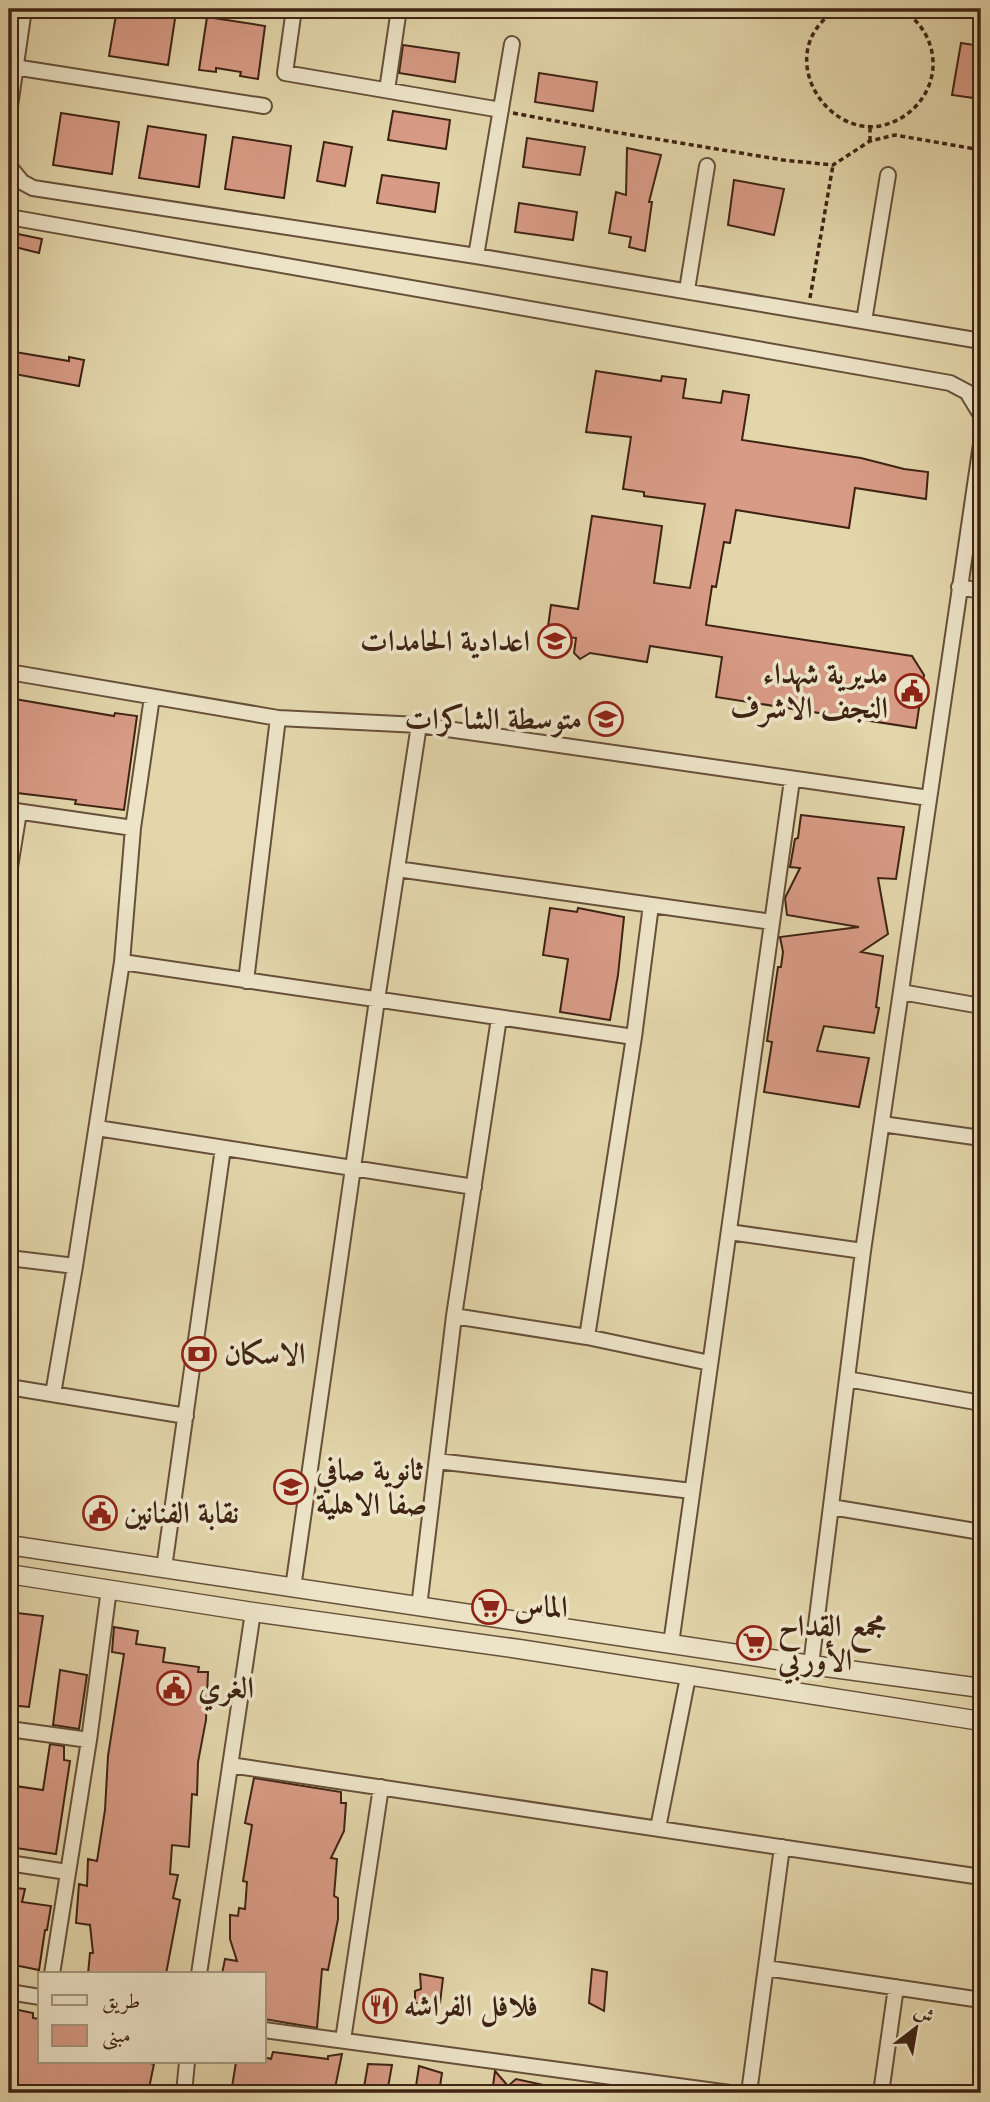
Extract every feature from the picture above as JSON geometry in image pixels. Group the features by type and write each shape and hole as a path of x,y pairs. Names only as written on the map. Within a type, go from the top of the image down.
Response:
{"street":[{"path":"9,113 24,9"},
{"path":"294,9 285,73 501,110"},
{"path":"387,90 399,9"},
{"path":"476,256 512,44"},
{"path":"14,67 264,106"},
{"path":"9,166 22,182 33,188 687,290 981,341"},
{"path":"687,290 708,166"},
{"path":"864,321 888,176"},
{"path":"9,217 950,383 967,392 981,415"},
{"path":"811,1665 863,1251 981,444"},
{"path":"959,587 981,591"},
{"path":"9,672 278,718 419,725 929,798"},
{"path":"53,1394 122,962 133,828 152,696"},
{"path":"246,981 278,718"},
{"path":"293,1588 419,725"},
{"path":"671,1644 792,779"},
{"path":"9,873 14,811 133,828"},
{"path":"397,869 772,922"},
{"path":"587,1337 634,1037 651,905"},
{"path":"122,962 634,1037"},
{"path":"901,992 981,1006"},
{"path":"419,1607 454,1316 499,1018"},
{"path":"882,1124 981,1138"},
{"path":"97,1128 474,1187"},
{"path":"164,1567 223,1148"},
{"path":"729,1232 863,1251"},
{"path":"9,1258 75,1266"},
{"path":"454,1316 587,1337 710,1363"},
{"path":"847,1379 981,1403"},
{"path":"9,1387 186,1416"},
{"path":"437,1461 692,1491"},
{"path":"831,1507 981,1532"},
{"path":"9,1545 981,1688"},
{"path":"9,1574 519,1649 981,1721"},
{"path":"52,1972 110,1590"},
{"path":"199,1972 253,1612"},
{"path":"519,1649 524,1620"},
{"path":"658,1828 688,1677"},
{"path":"9,1728 89,1740"},
{"path":"230,1765 981,1877"},
{"path":"343,2040 381,1787"},
{"path":"750,2093 782,1847"},
{"path":"9,1863 67,1872"},
{"path":"766,1968 981,2000"},
{"path":"881,2093 896,1987"},
{"path":"9,1992 38,1997"},
{"path":"266,2030 730,2093"},
{"path":"184,2093 187,2064"}],"path":[{"path":"838,9 824,19 810,42 807,54 809,81 815,94 833,114 844,121 870,126 896,121 907,114 930,84 933,58 930,46 918,23 901,9"},
{"path":"501,110 783,160 833,165 870,141 895,135 981,150"},
{"path":"870,126 870,141"},
{"path":"808,311 833,165"}],"building":[{"path":"117,9 176,12 168,65 109,56"},
{"path":"207,17 265,26 258,79 240,76 241,72 216,68 216,72 199,70"},
{"path":"961,43 981,46 981,99 952,95"},
{"path":"403,45 459,53 455,82 399,73"},
{"path":"539,73 597,82 593,111 535,102"},
{"path":"393,111 450,120 446,149 388,140"},
{"path":"61,113 119,122 112,174 53,165"},
{"path":"148,126 206,135 199,187 139,178"},
{"path":"233,137 291,146 284,198 225,189"},
{"path":"527,138 585,147 580,175 523,167"},
{"path":"324,142 352,147 345,186 317,181"},
{"path":"627,148 661,155 649,202 652,202 645,251 629,247 631,237 609,233 616,192 626,195"},
{"path":"382,175 439,183 435,212 377,203"},
{"path":"734,180 784,189 774,235 728,225"},
{"path":"519,203 577,212 573,240 515,232"},
{"path":"18,234 42,239 39,253 15,247"},
{"path":"9,351 69,361 69,357 84,360 79,386 9,373"},
{"path":"596,371 661,381 662,376 686,379 683,398 721,403 723,391 749,395 742,440 861,458 928,472 926,499 855,488 849,528 736,510 730,543 724,542 716,587 712,586 706,625 912,656 924,675 916,728 716,697 722,657 650,646 647,662 590,653 580,659 574,653 576,638 547,634 551,605 578,609 592,516 662,526 654,583 690,588 705,504 644,496 644,492 623,489 631,437 586,432"},
{"path":"9,698 114,716 115,713 137,716 124,810 75,804 76,800 9,792"},
{"path":"801,815 904,827 896,879 878,878 888,934 861,952 883,956 874,1033 824,1026 817,1051 869,1058 859,1107 764,1092 772,1042 767,1041 778,967 781,967 783,952 780,937 859,927 787,915 785,898 800,868 790,867"},
{"path":"550,908 577,912 578,908 624,917 610,1020 560,1012 568,959 543,955"},
{"path":"17,1613 43,1616 29,1707 9,1705 12,1664 9,1664 9,1627 15,1628"},
{"path":"114,1627 138,1631 136,1644 165,1648 163,1662 199,1667 198,1672 208,1672 206,1720 198,1762 197,1795 192,1794 189,1847 172,1845 170,1874 178,1875 173,1898 180,1900 166,1972 88,1972 90,1953 93,1953 90,1925 76,1923 79,1884 87,1886 88,1859 97,1861 105,1810 108,1756 124,1654 112,1652"},
{"path":"60,1670 87,1675 79,1729 53,1725"},
{"path":"50,1744 64,1746 64,1760 70,1761 56,1854 9,1847 9,1796 13,1797 15,1786 43,1790"},
{"path":"254,1778 341,1792 341,1803 346,1803 344,1831 331,1858 337,1859 334,1896 338,1898 338,1919 328,1970 322,1969 317,2028 266,2019 266,1972 222,1972 225,1959 237,1961 230,1939 230,1915 238,1916 239,1908 245,1909 247,1882 243,1881 252,1825 245,1823"},
{"path":"9,1887 25,1889 22,1902 51,1906 39,1970 9,1964"},
{"path":"592,1969 607,1972 604,2011 589,2003"},
{"path":"420,1974 443,1978 440,2003 415,2003 415,1991 421,1989"},
{"path":"9,2008 33,2013 33,2018 38,2019 38,2064 154,2064 148,2093 9,2093"},
{"path":"273,2052 328,2059 328,2056 342,2054 334,2093 231,2093 236,2064 266,2064 266,2058 271,2059"},
{"path":"368,2064 392,2065 387,2093 363,2093"},
{"path":"419,2066 442,2073 439,2093 415,2093"},
{"path":"495,2071 508,2086 516,2079 553,2087 552,2093 492,2093"}],"place":[{"name":"اعدادية الحامدات","path":"555,641"},
{"name":"مديرية شهداء النجف الاشرف","path":"912,691"},
{"name":"متوسطة الشاكرات","path":"606,719"},
{"name":"الاسكان","path":"199,1354"},
{"name":"ثانوية صافي صفا الاهلية","path":"291,1487"},
{"name":"نقابة الفنانين","path":"100,1513"},
{"name":"الماس","path":"489,1607"},
{"name":"مجمع القداح الأوربي","path":"754,1643"},
{"name":"الغري","path":"174,1688"},
{"name":"فلافل الفراشه","path":"380,2006"}]}
